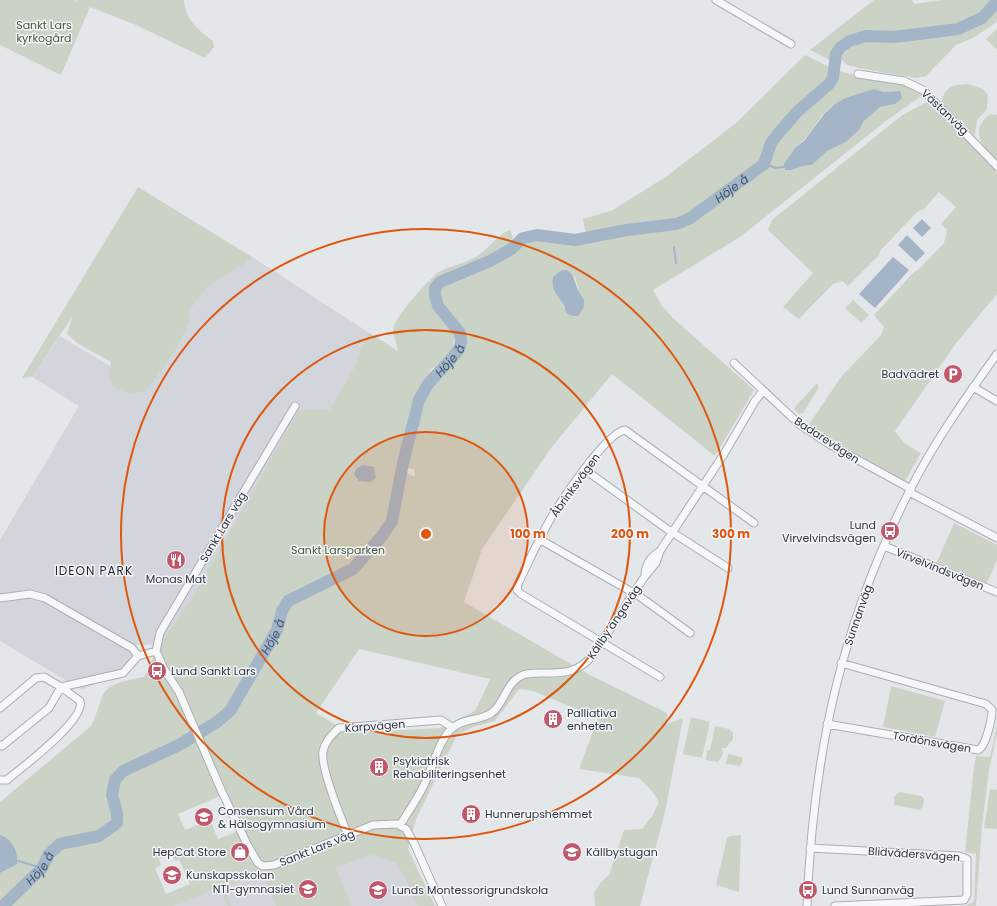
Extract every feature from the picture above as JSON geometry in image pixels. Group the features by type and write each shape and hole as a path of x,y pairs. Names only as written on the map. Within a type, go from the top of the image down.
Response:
{"street":[{"path":"716,0 791,44"},
{"name":"Västanväg","path":"858,74 904,81 923,90 997,166"},
{"name":"Sunnanväg","path":"808,906 810,848 816,785 827,724 841,664 855,618 884,546 910,490 973,387 997,354"},
{"name":"Badarevägen","path":"734,363 799,424 829,444 910,490"},
{"path":"973,387 997,401"},
{"name":"Källby ängaväg","path":"452,728 462,722 489,715 496,708 511,684 524,675 564,673 580,668 593,655 644,576 656,563 660,551 703,486 755,400 763,391"},
{"name":"Sankt Lars väg","path":"295,406 165,624 160,633 156,651 162,665 179,692 222,792 248,846 254,858 263,866 274,865 286,861 348,835 381,824 400,825"},
{"name":"Åbrinksvägen","path":"602,642 521,594 517,590 518,584 539,539 552,516 584,469 614,435 625,430 703,486"},
{"path":"584,469 673,532 728,568"},
{"path":"703,486 754,523"},
{"path":"910,490 997,538"},
{"path":"539,539 634,593 690,633"},
{"name":"Virvelvindsvägen","path":"884,546 997,592"},
{"path":"0,598 30,594 45,598 132,648 138,656"},
{"path":"602,642 660,677"},
{"path":"0,745 2,746 49,708 64,686 123,673 138,656 156,651"},
{"name":"Tordönsvägen","path":"827,724 978,750 984,745 991,717 992,710 986,704 841,664"},
{"path":"0,708 36,678 44,677 64,686 81,703 81,707 68,728 7,780 0,780"},
{"name":"Karpvägen","path":"348,835 336,807 324,764 323,752 327,741 339,728 441,720 452,728"},
{"path":"442,906 414,843 406,829 400,825 420,792 442,744 452,728"},
{"name":"Blidvädersvägen","path":"810,848 961,856 967,859 967,895 964,900 835,906"}],"shaded area":[{"path":"252,257 368,332 353,369 329,410 160,644 137,645 123,670 82,690 0,641 0,540 79,406 32,377 60,336 110,366 108,376 166,361 177,349 189,323 189,312 207,287 245,264"},
{"name":"Lunds Montessorigrundskola","path":"371,855 397,864 418,906 352,906 336,868"},
{"path":"259,873 264,878 276,906 232,906 225,888"},
{"path":"220,887 227,906 175,906 182,902"}],"green space":[{"name":"Sankt Lars kyrkogård","path":"0,0 74,0 79,2 76,0 184,0 187,13 193,24 213,41 214,47 205,58 136,25 90,7 61,75 0,45"},
{"path":"874,0 912,0 914,4 942,0 994,0 989,9 981,15 962,23 898,32 866,32 854,34 839,44 830,60 810,50"},
{"path":"997,10 997,22 973,38 956,45 926,76 916,78 864,69 847,65 841,59 844,54 854,46 865,42 883,41 898,43 915,37 971,28 989,18"},
{"path":"997,29 997,50 986,39"},
{"name":"Sankt Larsparken","path":"805,55 836,70 858,76 908,83 924,94 886,121 740,237 653,290 662,306 673,318 754,390 715,456 612,374 551,448 482,549 464,602 588,674 667,713 667,724 683,718 665,812 640,906 595,906 594,893 601,882 609,875 624,830 642,829 652,816 659,802 652,791 639,778 579,769 598,718 533,691 519,689 495,721 473,727 457,735 416,819 408,849 435,906 418,906 397,864 371,855 336,868 352,906 276,906 264,878 259,873 225,888 232,906 227,906 219,887 175,906 0,906 0,802 91,726 102,697 107,690 116,684 144,677 160,644 191,600 299,410 329,410 353,369 368,332 398,351 393,334 394,325 404,309 419,291 438,273 474,258 505,232 510,230 513,237 499,252 437,279 432,287 430,295 433,308 455,333 449,355 443,362 429,372 431,373 415,397 401,470 415,477 414,469 406,468 412,436 419,413 427,392 432,384 456,360 462,350 464,342 463,335 459,328 440,303 438,292 442,284 454,277 487,267 523,243 534,239 576,243 586,235 583,219 613,210 667,176 736,123","holes":["900,91 895,104 880,107 864,121 859,130 846,142 827,151 812,165 805,165 791,170 795,148 808,135 825,112 842,100 860,94","560,271 575,277 579,292 583,297 564,309 554,285 556,276","359,649 490,679 475,711 440,728 350,733 316,713","220,796 236,832 218,839 210,820 185,830 178,814","171,854 175,861 179,859 190,884 166,894 155,868 161,865 159,859"]},
{"path":"968,84 983,89 988,95 987,109 977,120 975,135 963,126 941,104 947,90 953,86"},
{"path":"930,100 997,170 997,294 957,342 895,431 905,444 921,453 905,481 808,426 841,377 881,335 884,327 874,315 914,272 918,270 944,243 947,230 941,224 956,207 939,192 924,209 918,211 880,251 879,255 848,286 842,281 833,284 799,319 783,307 813,273 768,230 772,220 901,116"},
{"path":"991,114 997,115 997,160 982,144 979,131 980,125 984,119"},
{"path":"138,187 252,257 245,264 207,287 189,312 189,323 177,349 145,392 129,393 114,388 108,376 111,362 77,343 67,334 72,317 32,377 22,378"},
{"path":"853,300 869,315 861,323 845,308"},
{"path":"817,383 819,387 803,413 799,414 795,410 795,407"},
{"path":"954,523 997,545 997,560 987,583 937,562"},
{"path":"891,686 945,701 935,737 883,727"},
{"path":"691,717 710,722 702,758 683,754"},
{"path":"715,726 729,729 733,733 733,739 726,748 722,748 723,754 718,762 706,760 707,750 710,750"},
{"path":"997,726 997,734 989,770 982,826 976,906 965,906 974,902 976,854 965,852 974,766 976,756 990,757"},
{"path":"728,754 742,757 740,766 726,764"},
{"path":"990,789 997,790 997,829 984,828"},
{"path":"899,792 922,796 924,800 923,807 919,810 894,805 894,797"},
{"path":"741,835 739,892 716,885 727,838 730,836"}],"water":[{"path":"874,89 883,92 900,91 902,98 895,104 880,107 864,121 859,130 846,142 827,151 812,165 792,170 785,170 784,164 795,148 804,141 825,113 845,98"},
{"path":"922,219 931,228 922,237 913,228"},
{"path":"907,235 925,253 916,262 898,245"},
{"path":"893,257 909,270 875,308 859,294"},
{"path":"566,270 572,274 577,289 583,297 583,309 578,316 567,314 553,287 553,277 560,271"},
{"path":"363,465 374,467 376,478 370,482 359,481 354,474 357,468"},
{"path":"0,835 8,839 14,846 17,855 17,864 0,873"}],"waterway":[{"name":"Höje å","path":"3,906 42,868 49,854 60,844 99,836 117,823 117,813 112,795 115,780 123,771 179,745 217,722 230,711 277,630 282,611 288,601 353,569 382,536 392,521 403,463 419,400 428,384 459,349 461,342 460,333 438,306 435,288 440,282 490,261 510,250 523,238 537,235 575,240 627,230 676,224 689,219 764,164 771,143 777,135 797,112 829,84 833,78 836,54 841,47 850,41 866,36 894,37 958,29 982,18 997,2"},
{"path":"764,163 775,168 784,167"},
{"path":"674,247 676,263"},
{"path":"18,861 42,868"}],"place":[{"name":"Badvädret","path":"953,374"},
{"name":"Lund Virvelvindsvägen","path":"890,531"},
{"name":"Monas Mat","path":"176,560"},
{"name":"Lund Sankt Lars","path":"157,671"},
{"name":"Palliativa enheten","path":"553,719"},
{"name":"Psykiatrisk Rehabiliteringsenhet","path":"379,767"},
{"name":"Hunnerupshemmet","path":"471,814"},
{"name":"Consensum Vård & Hälsogymnasium","path":"204,817"},
{"name":"HepCat Store","path":"240,852"},
{"name":"Källbystugan","path":"572,852"},
{"name":"Kunskapsskolan","path":"172,875"},
{"name":"NTI-gymnasiet","path":"308,889"},
{"name":"Lunds Montessorigrundskola","path":"378,890"},
{"name":"Lund Sunnanväg","path":"808,890"}],"district":[{"name":"IDEON PARK","path":"94,570"}]}
